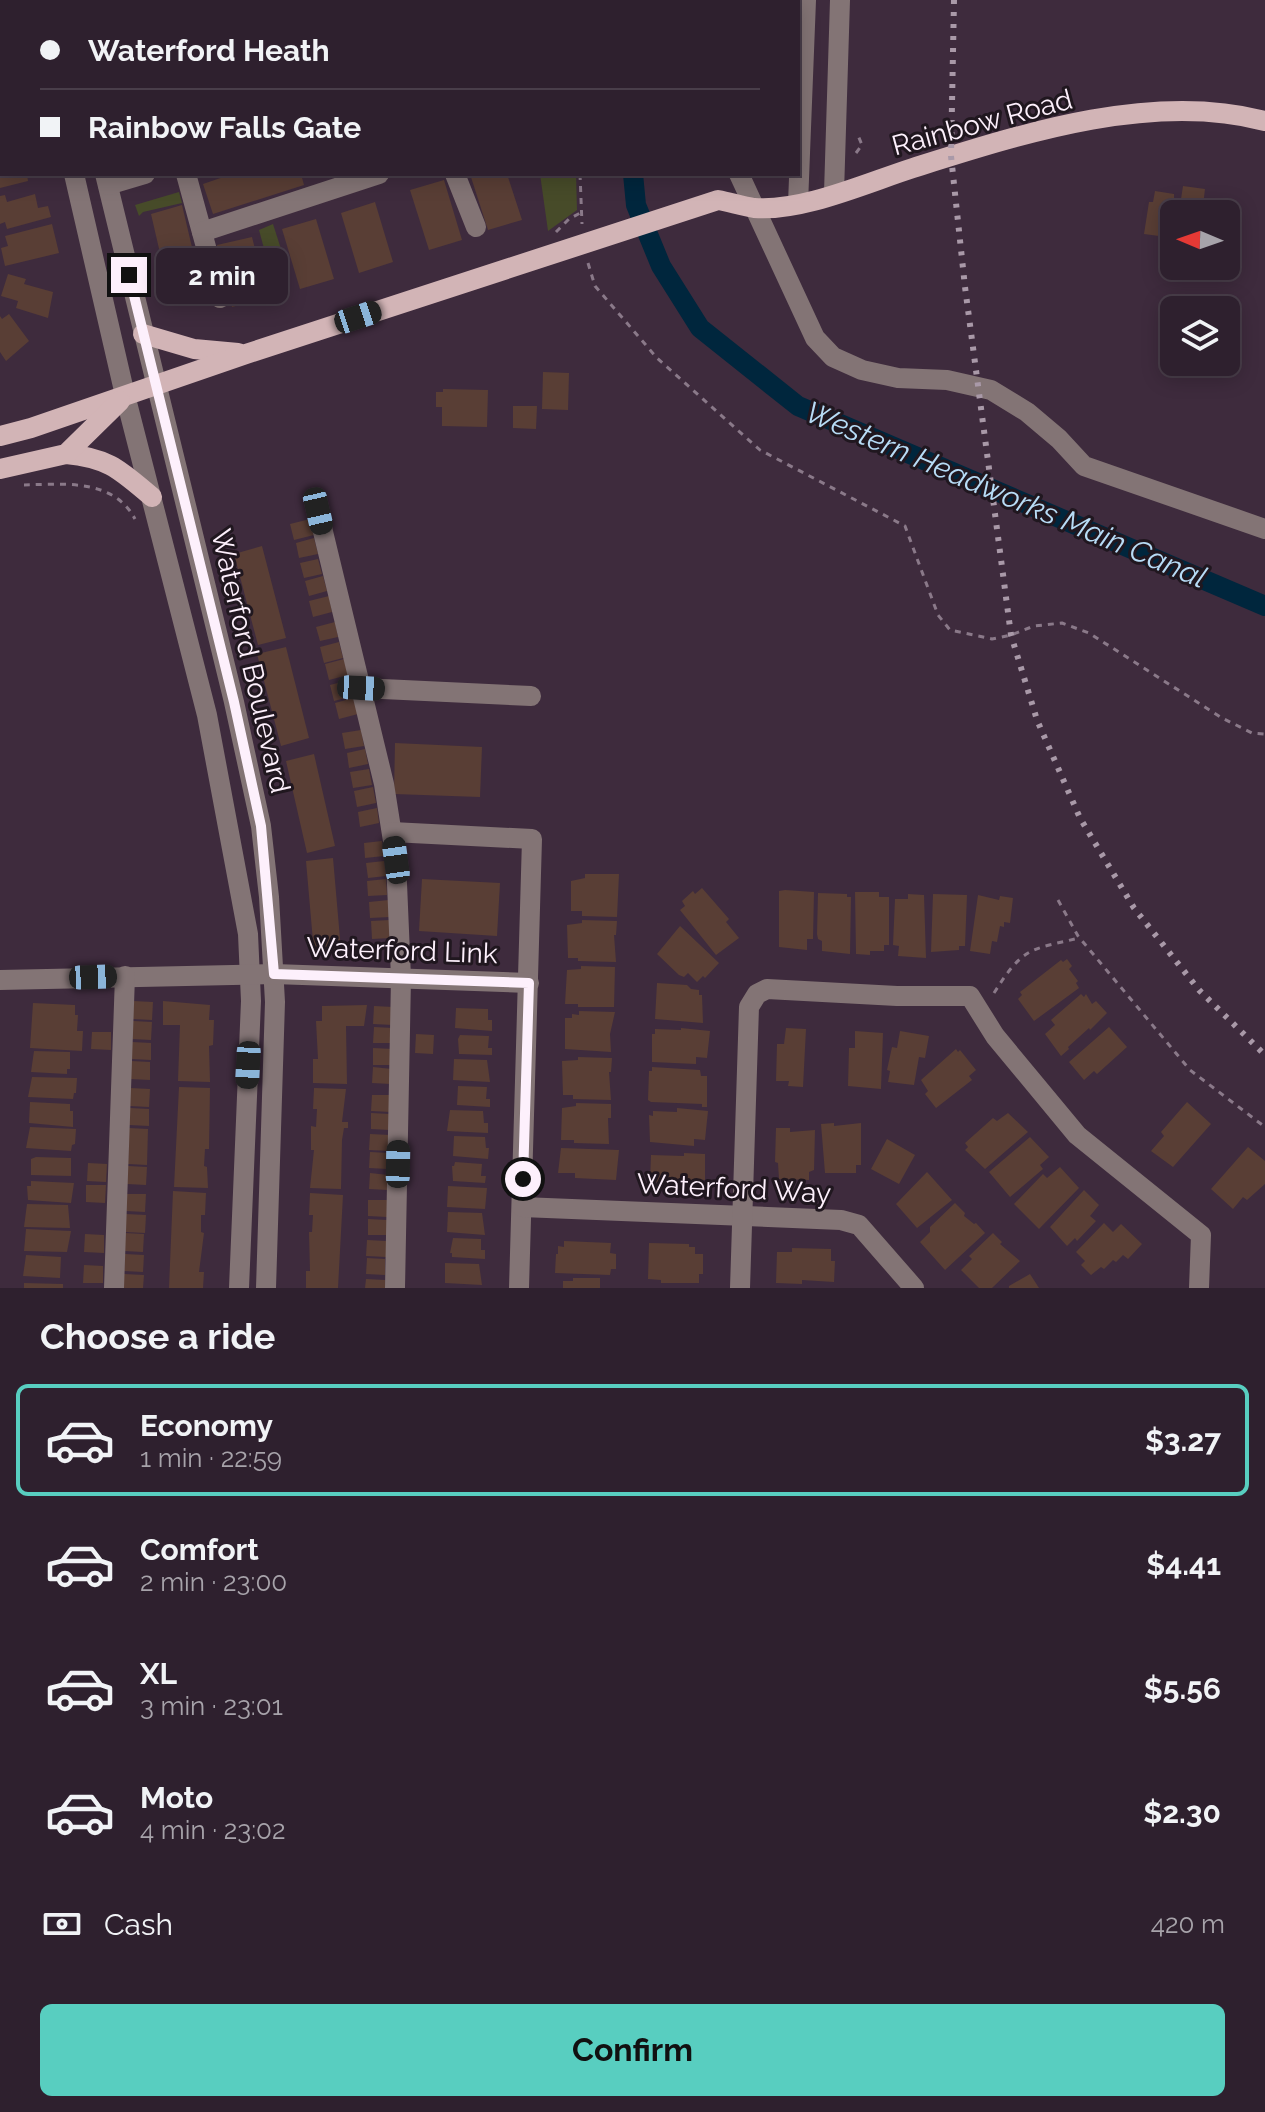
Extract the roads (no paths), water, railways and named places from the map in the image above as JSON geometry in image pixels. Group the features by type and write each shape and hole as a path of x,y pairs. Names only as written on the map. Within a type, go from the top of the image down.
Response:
{"main road":[{"name":"Rainbow Road","path":"246,354 718,200 755,208 798,204 951,156 1058,127 1165,110 1246,116 1265,121"},
{"path":"143,334 194,349 246,354"},
{"path":"0,436 246,354"},
{"path":"66,454 125,395"},
{"path":"0,469 66,454 95,457 122,472 152,497"}],"street":[{"path":"800,153 806,0"},
{"path":"834,193 840,0"},
{"name":"Waterford Boulevard","path":"74,176 125,395 207,715 248,934 250,974 239,1288"},
{"path":"107,180 132,176"},
{"path":"187,176 220,298"},
{"path":"202,232 373,176"},
{"path":"456,176 476,227"},
{"path":"740,176 815,338 833,357 862,370 898,378 947,380 991,390 1027,412 1059,439 1084,466 1265,529"},
{"path":"798,204 799,176"},
{"name":"Waterford Boulevard","path":"107,180 234,702 261,826 274,974 266,1288"},
{"path":"318,511 384,784 396,860 401,978 395,1288"},
{"path":"361,688 531,696"},
{"path":"392,832 532,839 519,1288"},
{"name":"Waterford Link","path":"0,981 274,974 529,983"},
{"path":"114,1288 125,976"},
{"path":"740,1288 749,1007 757,994 767,989 897,996 970,996 995,1036 1077,1135 1201,1235 1199,1288"},
{"name":"Waterford Way","path":"522,1207 841,1220 859,1225 914,1288"}],"waterway":[{"name":"Western Headworks Main Canal","path":"633,176 636,205 661,266 700,328 798,406 1265,606"}],"railway":[{"path":"954,0 951,156 1011,635 1037,720 1080,818 1134,908 1199,990 1265,1055"}]}
